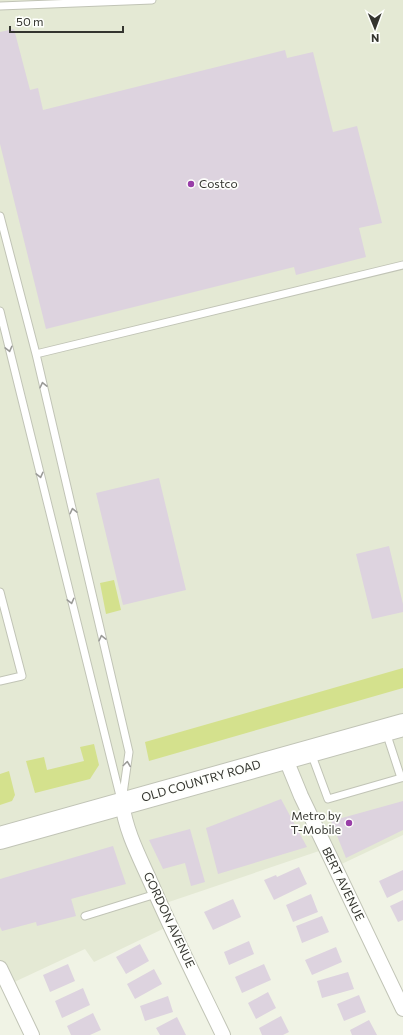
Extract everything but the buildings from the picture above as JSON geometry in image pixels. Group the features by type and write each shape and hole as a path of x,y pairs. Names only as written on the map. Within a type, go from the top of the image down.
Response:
{"main road":[{"name":"OLD COUNTRY ROAD","path":"0,838 394,727"}],"street":[{"name":"BERT AVENUE","path":"285,757 301,796 403,1009"},
{"name":"GORDON AVENUE","path":"122,803 124,819 130,838 223,1035"},
{"path":"0,968 32,1035"}],"lane":[{"path":"0,6 152,0"},
{"path":"0,216 36,354 129,752 122,803"},
{"path":"36,354 403,265"},
{"path":"0,311 122,803"},
{"path":"0,592 22,676 0,681"},
{"path":"310,750 328,799 401,778 394,727"},
{"path":"85,916 156,894"}],"shaded area":[{"path":"0,0 403,0 403,835 331,869 322,850 160,905 169,926 94,962 85,949 10,984 0,969"}],"green space":[{"path":"114,580 121,610 106,614 100,583"},
{"path":"403,668 403,688 149,761 145,742"},
{"path":"94,744 99,765 90,779 35,793 26,761 44,757 47,770 84,761 80,747"},
{"path":"9,771 15,795 12,801 0,805 0,774"}],"place":[{"name":"Costco","path":"191,184"},
{"name":"Metro by T-Mobile","path":"349,823"}]}
